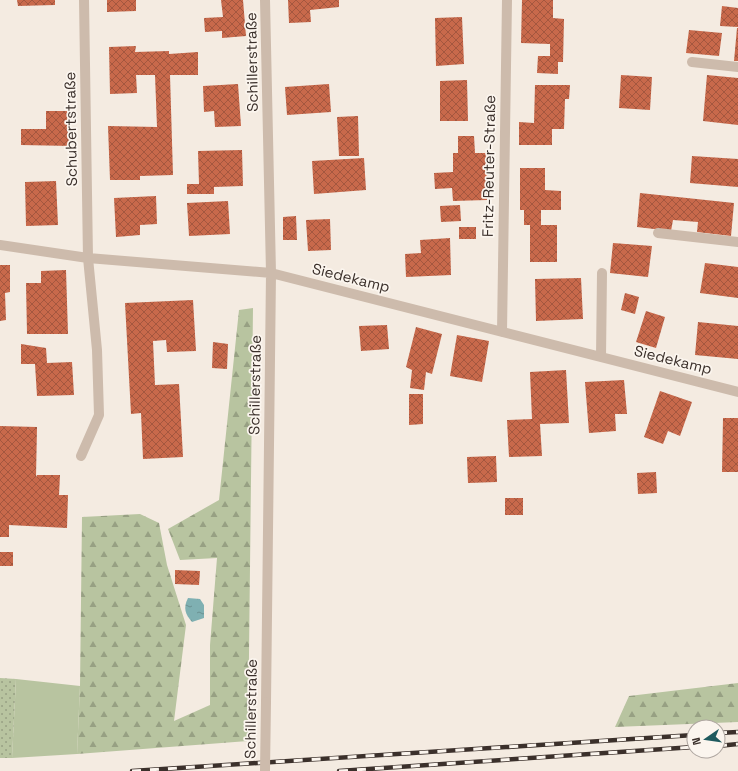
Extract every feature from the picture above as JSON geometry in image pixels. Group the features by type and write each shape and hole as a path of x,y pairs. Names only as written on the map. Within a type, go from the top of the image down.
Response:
{"street":[{"name":"Schubertstraße","path":"84,0 88,258"},
{"name":"Schillerstraße","path":"265,0 271,269 265,771"},
{"name":"Fritz-Reuter-Straße","path":"502,332 507,0"},
{"path":"692,62 738,67"},
{"path":"658,233 738,242"},
{"name":"Siedekamp","path":"0,245 88,258 271,269 502,332 738,392"},
{"path":"82,456 99,415 97,350 88,258"},
{"path":"601,357 602,273"}],"green space":[{"path":"253,308 248,741 77,754 80,686 82,517 140,514 159,523 167,565 186,625 174,721 210,705 210,645 217,558 180,560 168,529 219,500 239,310"},
{"path":"0,678 16,679 12,758 0,758"},
{"path":"16,679 80,686 77,754 12,758"},
{"path":"738,683 738,722 726,722 726,719 686,719 686,724 615,727 629,696"}],"water":[{"path":"188,598 200,599 204,605 204,618 192,622 186,614 185,608"}],"building":[{"path":"17,0 55,0 55,5 18,6"},
{"path":"107,0 136,0 136,11 107,12"},
{"path":"221,0 243,0 246,36 222,38 222,31 205,32 204,18 223,17"},
{"path":"288,0 339,0 339,7 310,10 311,22 289,23"},
{"path":"522,0 553,0 553,18 564,19 563,62 558,62 558,74 537,73 538,56 550,56 550,44 521,43"},
{"path":"722,6 738,8 738,27 720,26"},
{"path":"462,17 464,64 436,66 435,18"},
{"path":"737,28 738,61 734,61"},
{"path":"689,30 722,33 719,56 686,53"},
{"path":"136,46 135,52 169,51 169,54 198,52 198,75 170,75 173,175 140,176 140,180 110,180 108,126 157,127 155,75 136,75 137,93 110,94 109,47"},
{"path":"621,75 652,77 650,110 619,108"},
{"path":"707,75 738,78 738,125 703,121"},
{"path":"467,80 468,121 440,121 440,81"},
{"path":"238,84 241,126 215,127 214,111 204,112 203,86"},
{"path":"329,84 331,112 287,115 285,87"},
{"path":"535,85 570,85 569,99 565,99 564,129 552,129 552,145 519,145 519,122 534,123"},
{"path":"46,111 71,111 71,146 21,145 21,129 46,129"},
{"path":"358,116 359,156 339,156 337,117"},
{"path":"458,136 474,136 475,153 486,153 487,200 453,201 452,188 435,189 434,173 453,172 453,153 458,153"},
{"path":"242,150 243,186 214,187 214,194 187,194 187,184 199,184 198,151"},
{"path":"692,156 738,159 738,187 690,183"},
{"path":"364,158 366,190 314,194 312,161"},
{"path":"520,168 545,168 545,190 561,191 561,210 541,210 541,225 557,225 557,262 530,262 530,225 524,225 524,210 520,210"},
{"path":"56,181 58,225 26,226 25,182"},
{"path":"640,193 734,203 731,236 697,232 698,222 673,220 671,231 637,227"},
{"path":"156,196 157,224 140,225 140,235 116,237 114,198"},
{"path":"228,201 230,234 189,236 187,203"},
{"path":"460,205 461,221 441,222 440,206"},
{"path":"296,216 297,240 283,240 283,217"},
{"path":"330,219 331,250 308,251 306,220"},
{"path":"459,227 476,227 476,239 459,239"},
{"path":"450,238 451,275 406,277 405,254 421,253 420,240"},
{"path":"613,243 652,246 648,277 610,273"},
{"path":"705,263 738,267 738,298 700,293"},
{"path":"0,265 10,265 10,292 5,293 6,320 0,321"},
{"path":"66,270 68,334 27,334 26,283 41,283 41,271"},
{"path":"581,278 583,319 536,321 535,279"},
{"path":"625,293 639,297 635,314 621,310"},
{"path":"193,300 196,351 167,352 166,340 153,341 155,385 179,384 183,457 143,459 141,413 131,414 125,303"},
{"path":"646,311 665,317 656,348 636,342"},
{"path":"698,322 738,326 738,359 695,355"},
{"path":"387,325 389,349 361,351 359,326"},
{"path":"416,327 442,334 432,374 426,372 424,390 410,388 412,370 406,367"},
{"path":"457,335 489,341 482,382 450,376"},
{"path":"213,342 228,344 227,369 212,368"},
{"path":"21,344 46,348 47,363 72,362 74,395 37,396 35,364 21,364"},
{"path":"566,370 569,423 540,424 542,456 509,457 507,420 532,419 530,372"},
{"path":"624,380 627,414 615,414 616,431 589,433 585,382"},
{"path":"660,391 692,402 680,436 668,431 663,444 644,437"},
{"path":"409,394 423,394 423,424 409,425"},
{"path":"723,418 738,418 738,472 722,472"},
{"path":"0,426 37,427 36,477 37,475 60,475 59,495 68,495 67,528 9,525 9,537 0,537"},
{"path":"496,456 497,482 468,483 467,457"},
{"path":"656,472 657,493 638,494 637,473"},
{"path":"505,498 523,498 523,515 505,515"},
{"path":"0,552 13,552 13,566 0,566"},
{"path":"175,570 200,571 199,585 175,584"}],"railway":[{"path":"726,733 738,732"},
{"path":"132,771 686,736"},
{"path":"726,745 738,744"},
{"path":"339,771 686,748"}]}
